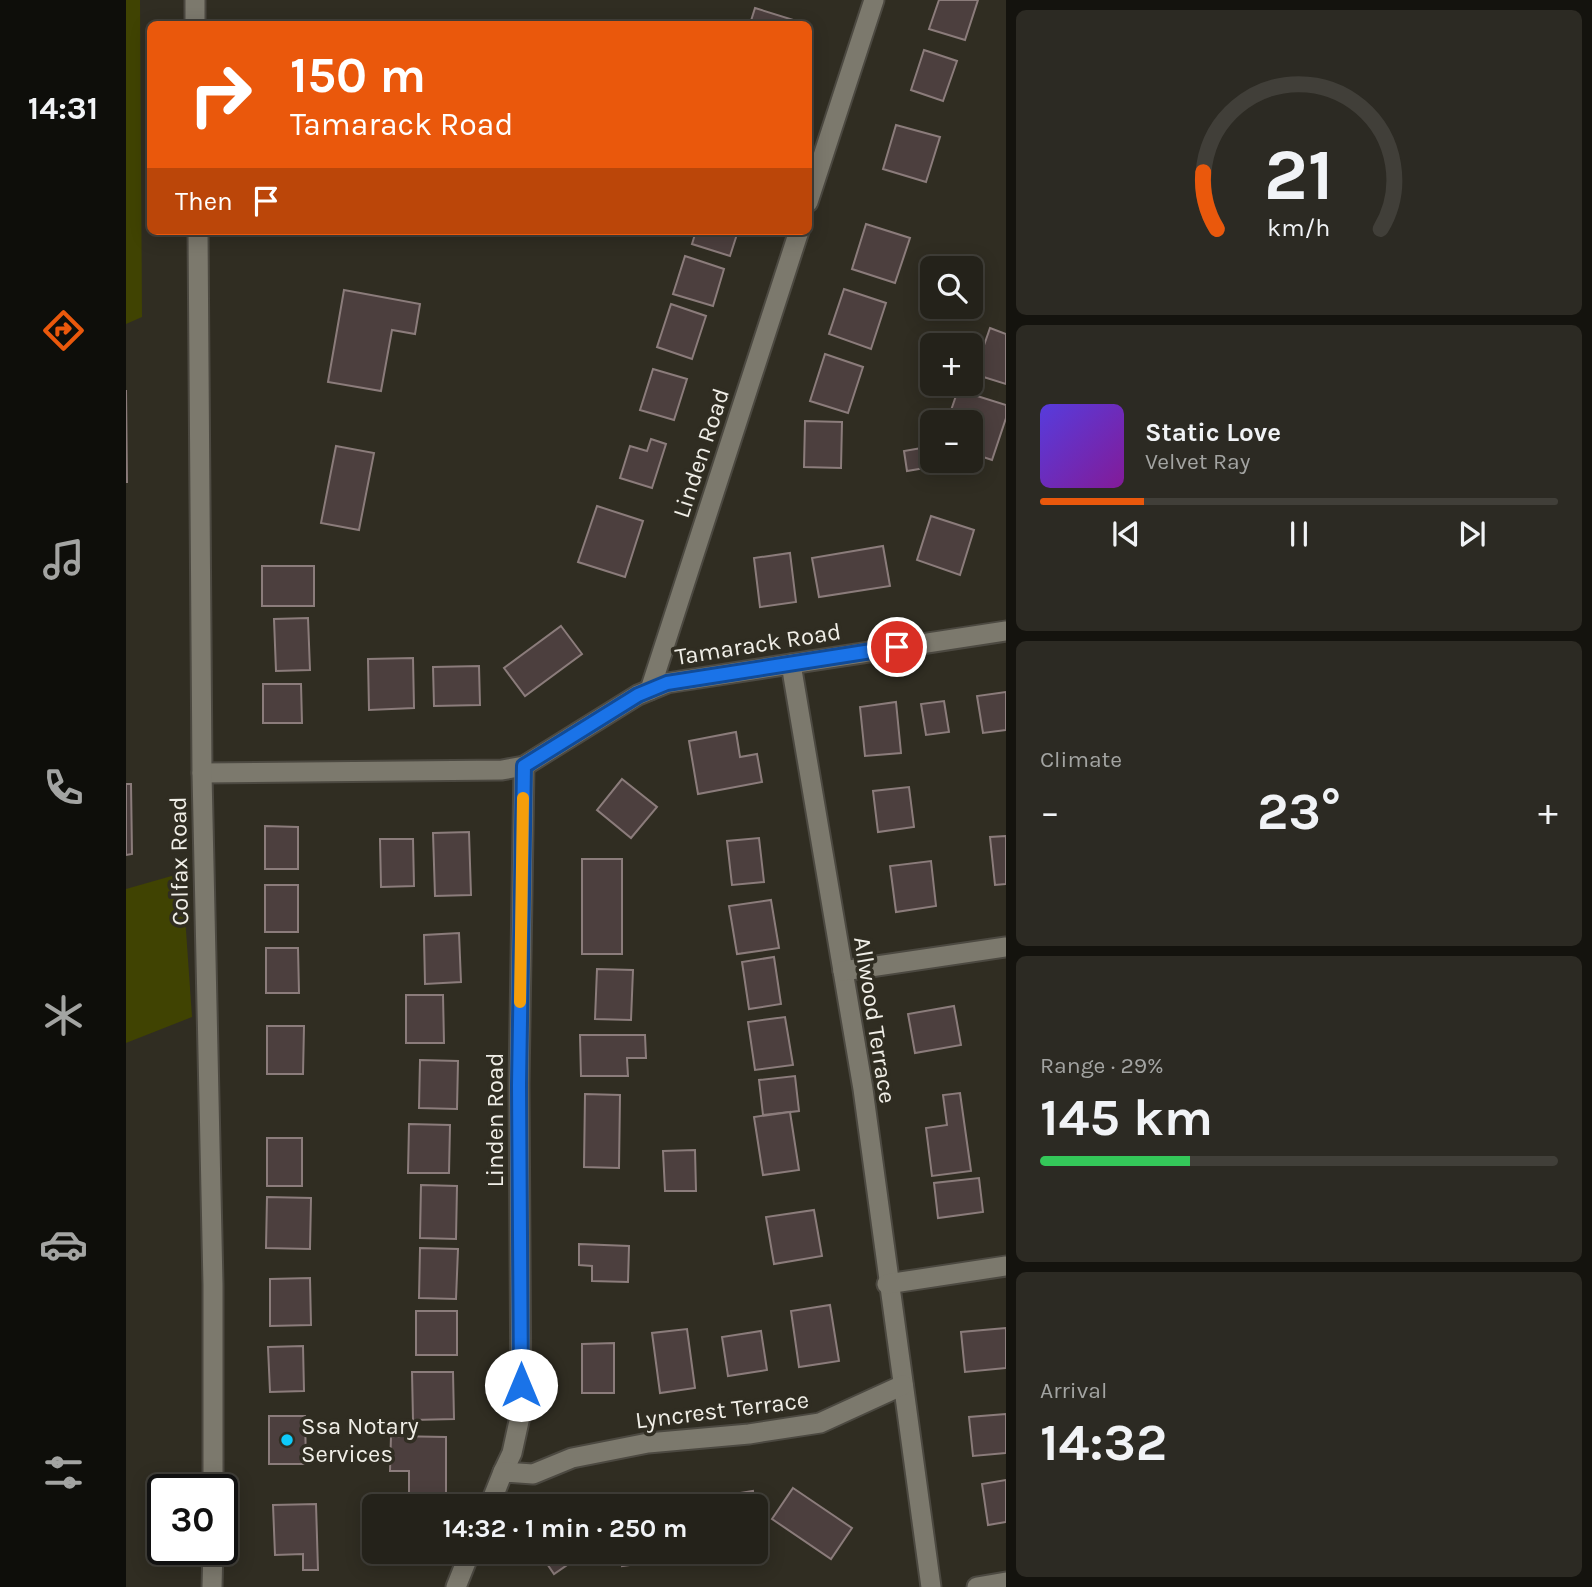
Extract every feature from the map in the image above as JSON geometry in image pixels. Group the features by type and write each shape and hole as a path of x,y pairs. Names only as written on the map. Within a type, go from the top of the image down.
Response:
{"street":[{"path":"195,0 195,21"},
{"path":"812,190 874,0"},
{"name":"Colfax Road","path":"198,235 202,773 213,1285 213,1474"},
{"name":"Linden Road","path":"650,690 798,235"},
{"name":"Tamarack Road","path":"202,773 502,770 524,766 650,690 667,683 1005,628"},
{"name":"Allwood Terrace","path":"791,663 863,1090 887,1284 903,1385"},
{"name":"Linden Road","path":"503,1472 512,1453 521,1412 519,1085 524,766"},
{"path":"843,971 1006,947"},
{"path":"887,1284 1006,1266"},
{"path":"903,1385 932,1587"},
{"name":"Lyncrest Terrace","path":"503,1472 533,1474 572,1458 648,1443 749,1434 820,1423 903,1385"},
{"path":"494,1494 503,1472"},
{"path":"456,1587 465,1564"},
{"path":"208,1584 211,1565"},
{"path":"977,1587 1006,1582"}],"shaded area":[{"path":"126,0 140,0 142,317 126,324"},
{"path":"182,873 192,1017 126,1043 126,889"}],"building":[{"path":"939,0 978,0 965,40 929,29"},
{"path":"755,8 797,21 751,21"},
{"path":"924,50 957,61 943,101 911,90"},
{"path":"896,125 940,137 926,182 883,169"},
{"path":"866,224 910,238 895,283 852,269"},
{"path":"695,235 737,235 730,256 692,244"},
{"path":"685,256 724,269 713,306 673,294"},
{"path":"844,289 886,303 871,349 829,334"},
{"path":"344,290 420,304 415,334 392,330 381,391 328,382"},
{"path":"671,304 706,316 692,359 657,347"},
{"path":"990,328 1006,334 1006,384 983,377 983,348"},
{"path":"825,354 863,367 848,413 810,401"},
{"path":"653,369 687,379 674,420 640,410"},
{"path":"126,390 127,482 126,482"},
{"path":"956,396 977,396 1006,405 1006,418 992,460 983,457 983,410 951,410"},
{"path":"805,421 842,422 841,468 804,467"},
{"path":"651,439 666,444 652,488 620,478 630,446 647,451"},
{"path":"336,446 374,453 359,530 321,523"},
{"path":"920,448 920,469 907,471 904,451"},
{"path":"597,506 643,521 625,577 578,562"},
{"path":"931,516 974,530 960,575 917,560"},
{"path":"883,546 890,586 819,597 812,558"},
{"path":"790,553 796,602 760,607 754,558"},
{"path":"262,566 314,566 314,606 262,606"},
{"path":"308,618 310,670 276,671 274,619"},
{"path":"561,626 582,654 525,696 504,668"},
{"path":"413,658 414,708 369,710 368,659"},
{"path":"479,666 480,705 434,706 433,667"},
{"path":"263,684 301,684 302,723 263,723"},
{"path":"1006,692 1006,730 983,733 977,696"},
{"path":"944,701 949,732 926,735 921,704"},
{"path":"896,702 901,753 865,756 860,707"},
{"path":"736,732 740,757 757,754 762,782 698,794 689,741"},
{"path":"622,779 657,807 631,838 597,810"},
{"path":"126,784 131,784 132,854 126,855"},
{"path":"909,787 914,827 878,832 873,791"},
{"path":"265,826 298,827 298,869 265,869"},
{"path":"469,832 471,895 435,896 433,833"},
{"path":"1006,836 1006,884 995,885 990,837"},
{"path":"759,838 764,882 732,885 727,841"},
{"path":"380,839 413,839 414,886 381,887"},
{"path":"582,859 622,859 622,954 582,954"},
{"path":"931,861 936,906 896,912 890,866"},
{"path":"265,885 298,885 298,932 265,932"},
{"path":"771,900 779,948 737,954 729,906"},
{"path":"459,933 461,982 425,984 424,935"},
{"path":"266,948 298,948 299,993 266,993"},
{"path":"774,957 781,1004 749,1009 742,962"},
{"path":"597,969 633,970 631,1020 595,1019"},
{"path":"406,995 443,995 444,1043 406,1043"},
{"path":"954,1006 961,1045 915,1053 908,1014"},
{"path":"785,1017 793,1065 755,1070 748,1022"},
{"path":"267,1026 304,1026 303,1074 267,1074"},
{"path":"580,1035 645,1035 646,1058 627,1058 628,1076 581,1076"},
{"path":"420,1060 458,1061 457,1109 419,1108"},
{"path":"795,1076 799,1111 763,1115 759,1080"},
{"path":"960,1093 971,1171 932,1176 926,1128 947,1125 943,1095"},
{"path":"585,1094 620,1095 619,1168 584,1167"},
{"path":"790,1112 799,1170 763,1175 754,1117"},
{"path":"409,1124 450,1125 449,1173 408,1173"},
{"path":"267,1138 302,1138 302,1186 267,1186"},
{"path":"695,1150 696,1191 665,1191 663,1151"},
{"path":"979,1178 983,1212 938,1218 934,1183"},
{"path":"421,1185 457,1186 456,1239 420,1238"},
{"path":"267,1197 311,1198 310,1249 266,1248"},
{"path":"814,1210 822,1256 774,1264 766,1217"},
{"path":"579,1244 629,1246 628,1282 592,1281 592,1266 579,1265"},
{"path":"420,1248 458,1249 456,1299 419,1298"},
{"path":"310,1278 311,1325 270,1326 270,1279"},
{"path":"830,1305 839,1361 799,1367 791,1311"},
{"path":"416,1311 457,1311 457,1355 416,1355"},
{"path":"1006,1328 1006,1368 965,1372 961,1332"},
{"path":"687,1329 695,1388 660,1393 652,1333"},
{"path":"761,1331 767,1370 728,1376 722,1337"},
{"path":"614,1343 614,1393 582,1393 582,1344"},
{"path":"303,1346 304,1391 270,1392 268,1347"},
{"path":"412,1372 453,1372 454,1419 413,1420"},
{"path":"1006,1414 1006,1453 973,1456 969,1417"},
{"name":"Ssa Notary Services","path":"269,1416 305,1416 306,1464 269,1464"},
{"path":"391,1436 446,1437 446,1494 409,1494 409,1471 390,1471"},
{"path":"1006,1480 1006,1522 988,1525 982,1484"},
{"path":"793,1488 852,1528 831,1559 772,1519"},
{"path":"316,1504 318,1570 303,1570 303,1554 275,1555 273,1505"},
{"path":"547,1564 569,1564 554,1574"}],"slow traffic":[{"path":"520,1002 523,798"}],"place":[{"name":"Ssa Notary Services","path":"287,1440"}],"route":[{"path":"521,1385 519,1085 524,766 638,695 667,683 897,647"}]}
